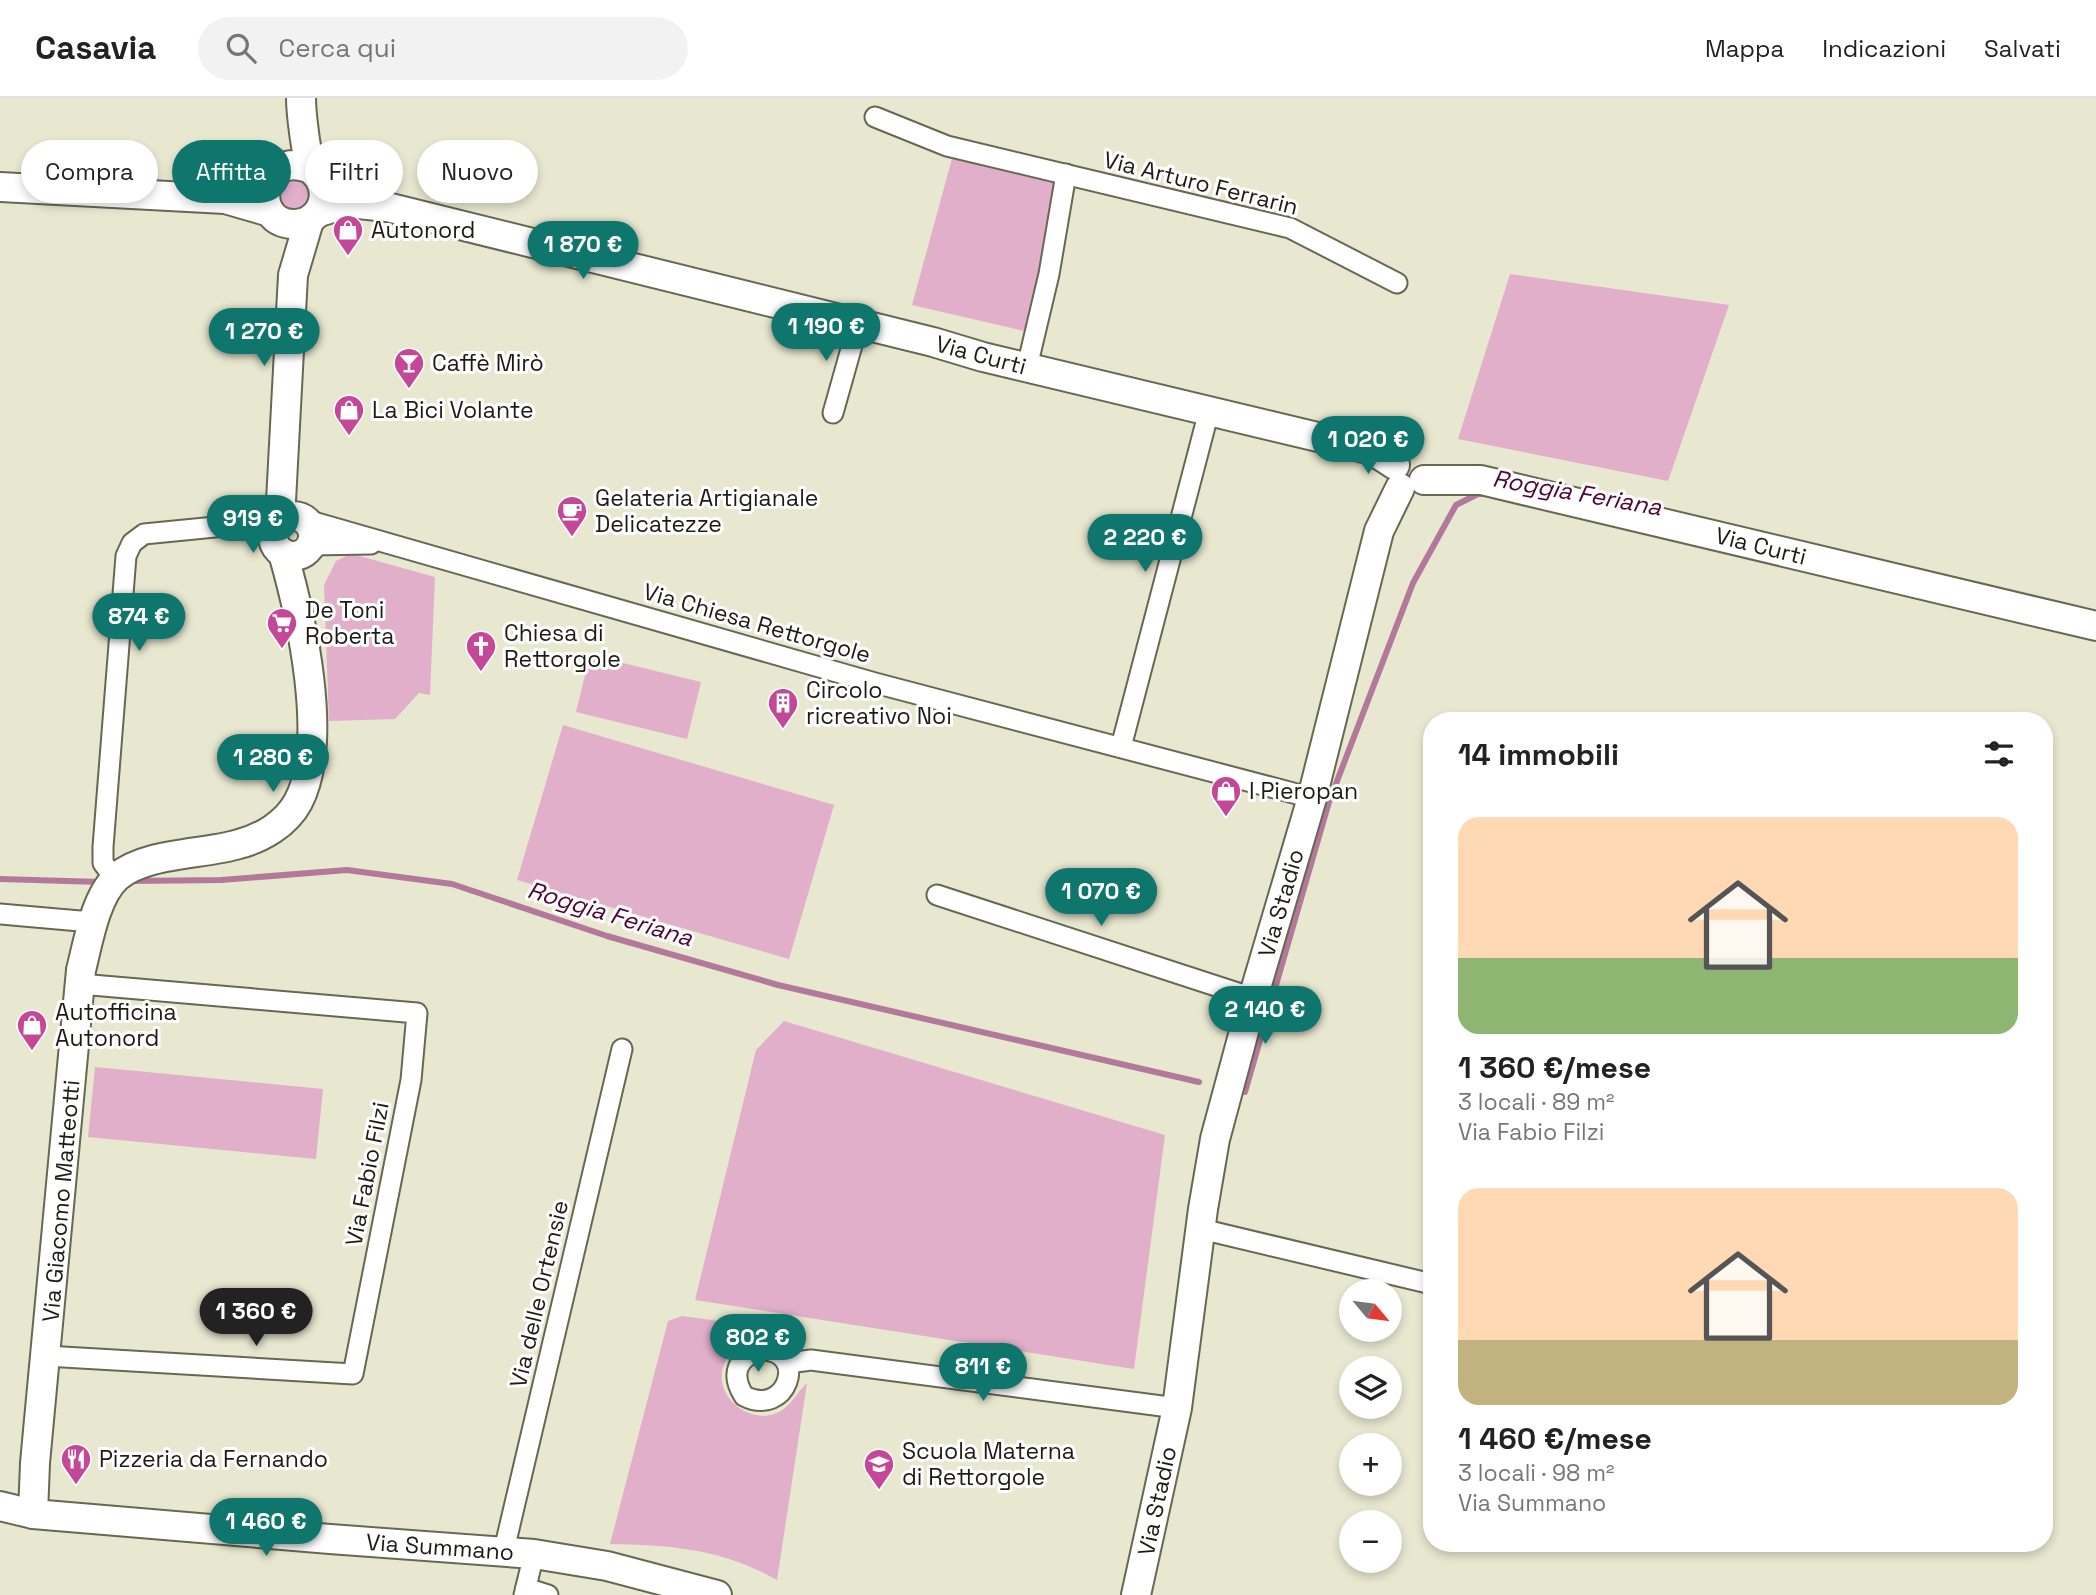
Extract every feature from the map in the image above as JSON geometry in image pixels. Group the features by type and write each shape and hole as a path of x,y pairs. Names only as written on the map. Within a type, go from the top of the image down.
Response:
{"street":[{"path":"301,101 307,140"},
{"path":"286,140 301,101"},
{"name":"Via Arturo Ferrarin","path":"875,117 947,146 1290,228 1397,283"},
{"path":"1027,367 1049,274 1066,174"},
{"path":"0,187 172,196"},
{"path":"238,203 272,214 286,223 302,223 314,216"},
{"path":"268,203 293,275"},
{"path":"294,533 256,523 144,534 132,543 126,556 103,847 103,863 115,879 131,868 157,860 239,844 272,831 297,803 310,768 312,726 307,659 298,606 294,533 284,462 293,275 321,203"},
{"name":"Via Curti","path":"314,216 349,203 387,207 1372,450 1406,478 1480,480 2096,626"},
{"path":"833,412 858,324"},
{"path":"1121,747 1209,411"},
{"name":"Via Stadio","path":"1136,1595 1177,1408 1215,1139 1312,798 1379,531 1406,478"},
{"name":"Via Chiesa Rettorgole","path":"294,533 393,544"},
{"name":"Via Chiesa Rettorgole","path":"294,533 393,544 875,683 1312,798"},
{"name":"Via Giacomo Matteotti","path":"33,1514 35,1463 81,970 97,913 115,879"},
{"path":"937,895 1253,998"},
{"path":"0,914 80,921 97,913"},
{"name":"Via Fabio Filzi","path":"46,1356 354,1374 411,1080 417,1013 80,985"},
{"name":"Via delle Ortensie","path":"504,1550 622,1049"},
{"path":"1201,1229 1423,1282"},
{"path":"788,1363 811,1360 1177,1408"},
{"name":"Via Summano","path":"0,1506 33,1514 330,1539 504,1550 607,1566 717,1595"},
{"path":"525,1591 534,1554"},
{"name":"Via Summano","path":"525,1591 548,1595"}],"shaded area":[{"path":"956,144 1062,177 1024,331 912,305"},
{"path":"300,171 305,181 305,203 316,203 288,217 281,203 291,203 291,176"},
{"path":"1510,274 1729,305 1668,481 1458,439"},
{"path":"356,555 435,577 430,695 419,693 395,719 329,721 324,585 336,561"},
{"path":"590,655 701,682 687,739 576,712"},
{"path":"563,725 834,805 789,959 517,880"},
{"path":"784,1021 1165,1135 1134,1369 695,1300 756,1050"},
{"path":"95,1067 323,1089 316,1159 88,1137"},
{"path":"682,1316 756,1326 749,1338 728,1358 722,1372 726,1393 740,1409 760,1416 771,1415 788,1405 807,1383 777,1580 716,1555 676,1548 610,1544 668,1321"}],"waterway":[{"name":"Roggia Feriana","path":"1245,1092 1329,802 1413,583 1456,505 1478,494 1485,494"},
{"name":"Roggia Feriana","path":"130,881 221,880 347,870 452,884 607,936 778,985 1199,1082"},
{"name":"Roggia Feriana","path":"0,879 101,882"}],"place":[{"name":"Autonord","path":"348,257"},
{"name":"Caffè Mirò","path":"409,390"},
{"name":"La Bici Volante","path":"349,437"},
{"name":"Gelateria Artigianale Delicatezze","path":"572,538"},
{"name":"De Toni Roberta","path":"282,650"},
{"name":"Chiesa di Rettorgole","path":"481,673"},
{"name":"Circolo ricreativo Noi","path":"783,730"},
{"name":"I Pieropan","path":"1226,818"},
{"name":"Autofficina Autonord","path":"32,1052"},
{"name":"Pizzeria da Fernando","path":"76,1486"},
{"name":"Scuola Materna di Rettorgole","path":"879,1491"}]}
